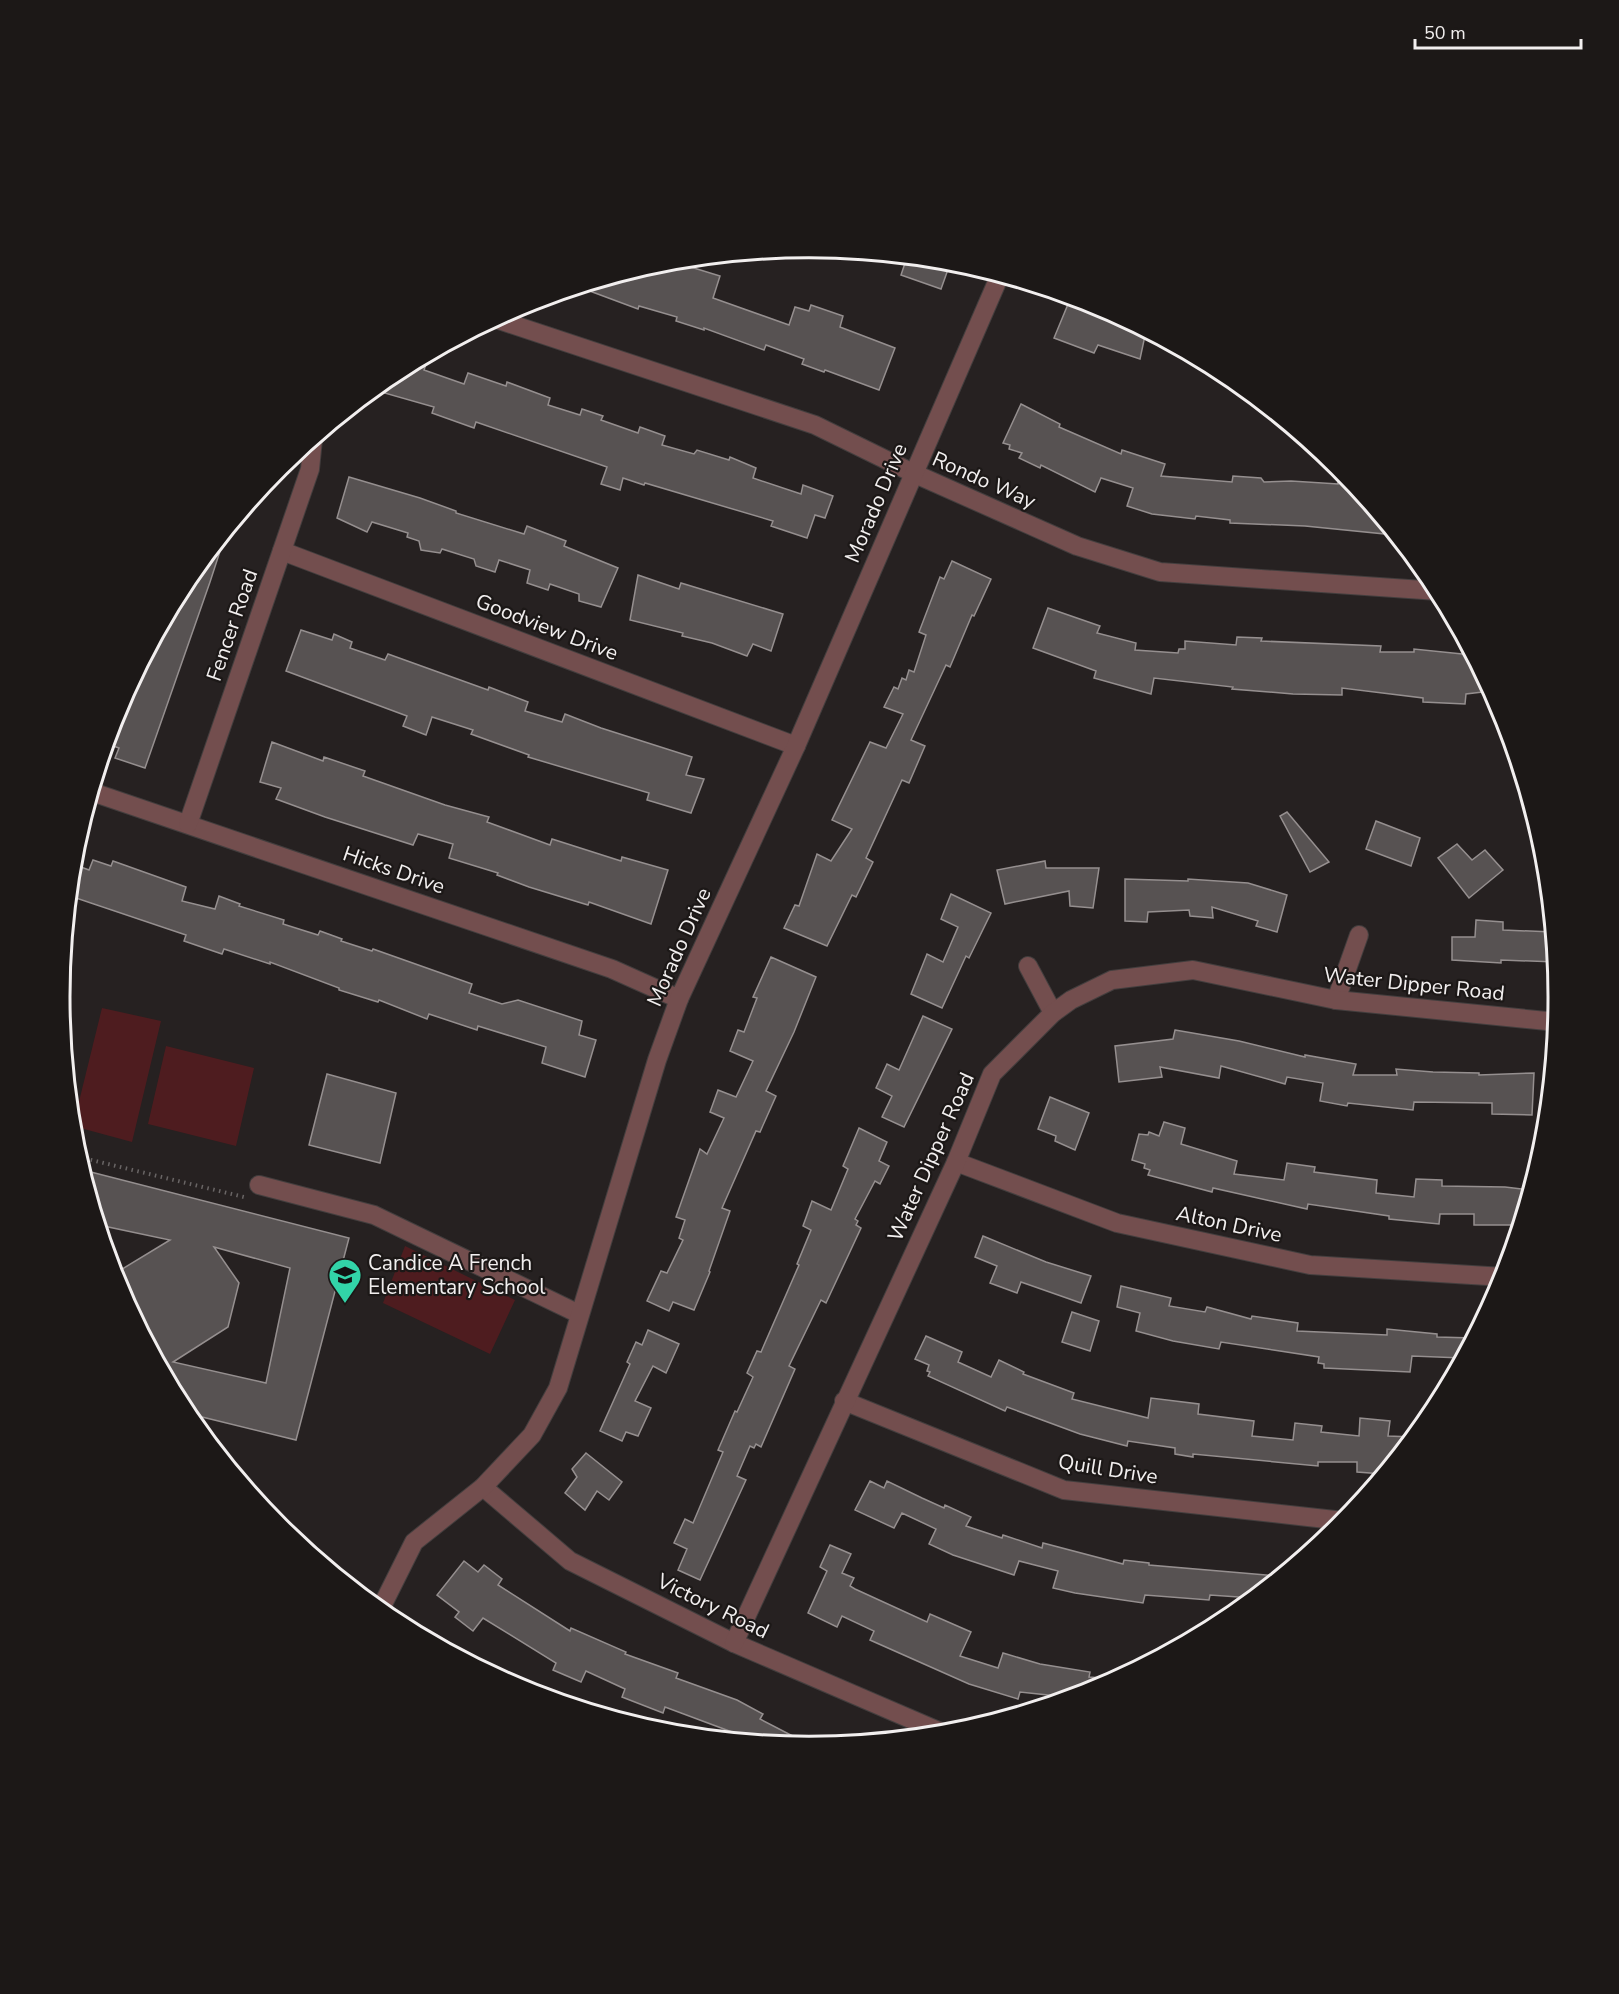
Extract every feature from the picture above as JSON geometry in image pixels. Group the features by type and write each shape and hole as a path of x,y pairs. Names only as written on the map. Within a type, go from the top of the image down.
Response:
{"street":[{"name":"Morado Drive","path":"385,1601 414,1542 483,1487 532,1435 558,1388 657,1060 679,999 796,746 997,282"},
{"name":"Rondo Way","path":"508,323 815,425 913,473 1077,546 1160,572 1427,590"},
{"name":"Fencer Road","path":"188,824 310,469 312,451"},
{"name":"Goodview Drive","path":"282,551 796,746"},
{"name":"Hicks Drive","path":"99,794 612,969 679,999"},
{"path":"1336,1000 1359,935"},
{"path":"1028,966 1053,1013"},
{"name":"Water Dipper Road","path":"734,1642 956,1162 992,1074 1053,1013 1071,1000 1112,980 1193,970 1336,1000 1547,1021"},
{"name":"Alton Drive","path":"956,1162 1117,1223 1310,1265 1493,1276"},
{"path":"254,1192 374,1215 579,1314"},
{"name":"Quill Drive","path":"844,1401 1064,1490 1332,1520"},
{"name":"Victory Road","path":"483,1487 570,1561 734,1642 928,1726"}],"path":[{"path":"89,1159 254,1192"}],"shaded area":[{"path":"102,1008 161,1021 132,1142 83,1129 79,1103"},
{"path":"166,1046 254,1068 236,1146 148,1124"},
{"path":"405,1246 515,1300 490,1354 383,1303"}],"building":[{"path":"905,264 947,271 941,289 901,275"},
{"path":"692,267 720,276 713,298 789,325 795,307 809,311 811,305 843,316 840,327 895,348 879,390 802,364 804,359 766,345 764,350 704,328 704,330 676,321 677,317 639,306 638,309 591,291 618,283"},
{"path":"1068,305 1144,338 1140,359 1098,345 1094,353 1054,338"},
{"path":"425,366 424,370 464,384 468,373 506,386 507,382 550,398 548,405 580,415 582,409 603,416 601,420 638,433 640,427 665,436 662,445 694,454 697,450 729,460 730,457 756,468 753,478 801,494 803,485 833,496 825,518 815,515 807,538 771,526 773,521 645,483 644,485 623,478 620,490 601,484 607,467 476,422 474,428 432,413 434,407 385,393"},
{"path":"1021,404 1060,424 1059,427 1121,454 1122,450 1165,464 1161,476 1232,482 1233,476 1261,478 1264,482 1338,484 1338,481 1385,534 1305,526 1230,523 1230,520 1196,516 1195,519 1152,514 1127,506 1133,488 1101,478 1095,492 1041,465 1040,468 1019,458 1022,453 1009,449 1010,445 1003,443"},
{"path":"349,477 420,498 456,511 456,513 524,534 527,526 566,541 564,546 618,568 601,607 579,601 579,594 550,584 548,590 527,583 530,570 499,560 495,572 476,566 474,559 442,549 440,553 421,550 419,541 407,537 408,533 372,522 367,532 337,518"},
{"path":"220,551 145,768 115,758 119,748 115,747 147,670 195,586"},
{"path":"952,561 991,579 974,616 972,615 950,667 946,665 911,740 925,746 909,783 902,780 866,858 873,862 856,897 852,895 827,946 784,928 795,905 799,906 817,854 831,861 852,829 832,820 870,742 886,748 903,714 884,707 894,687 898,689 902,678 906,680 909,670 914,672 926,635 919,632 940,577 944,579"},
{"path":"638,575 679,589 681,583 783,614 771,651 753,644 747,656 712,643 682,636 683,633 630,620"},
{"path":"1048,608 1100,626 1097,633 1136,643 1135,650 1178,653 1179,649 1185,649 1185,641 1236,645 1237,637 1262,638 1261,641 1381,646 1380,652 1414,652 1414,649 1463,654 1482,692 1466,694 1465,704 1423,702 1423,698 1342,688 1342,695 1293,694 1232,689 1233,687 1154,678 1151,694 1094,678 1096,671 1033,648"},
{"path":"301,630 332,640 334,634 352,642 350,648 385,660 388,654 488,690 489,687 528,702 525,711 562,722 565,714 692,757 686,775 704,779 691,813 647,800 649,793 528,757 529,755 471,734 473,730 432,717 426,735 403,726 407,716 286,671"},
{"path":"272,742 323,761 324,757 365,771 363,776 445,805 489,817 487,822 550,845 552,839 621,861 622,857 668,870 651,924 589,902 588,905 529,887 497,875 498,873 449,858 453,844 418,834 413,845 276,799 281,788 260,782"},
{"path":"1287,812 1329,862 1310,872 1280,816"},
{"path":"1376,821 1420,838 1411,866 1366,849"},
{"path":"1457,844 1472,860 1485,850 1503,870 1469,898 1438,858"},
{"path":"93,860 111,866 113,861 186,887 182,901 215,909 219,896 240,904 239,906 284,920 283,924 318,935 320,931 342,939 341,941 372,951 373,949 472,984 469,993 502,1004 518,1000 582,1021 579,1035 596,1040 585,1077 542,1063 546,1047 478,1026 477,1030 429,1014 427,1019 379,1000 378,1002 339,990 339,988 270,962 270,964 224,949 222,954 184,941 186,935 77,898 83,868 89,870"},
{"path":"1045,861 1046,868 1099,868 1093,908 1070,906 1069,891 1005,904 997,870"},
{"path":"1125,879 1188,881 1188,879 1248,883 1287,895 1277,932 1256,926 1258,921 1212,907 1213,918 1190,916 1189,910 1148,912 1147,922 1125,921"},
{"path":"951,894 991,913 969,958 966,956 942,1008 911,994 927,954 943,962 958,927 941,919"},
{"path":"1476,920 1503,922 1503,930 1545,932 1547,962 1501,960 1501,963 1452,960 1452,937 1475,937"},
{"path":"771,957 816,977 794,1032 766,1091 776,1096 760,1132 756,1131 722,1208 730,1211 710,1272 694,1310 673,1302 669,1311 647,1301 661,1271 667,1273 683,1240 679,1238 685,1220 676,1217 700,1149 707,1154 724,1118 710,1112 718,1090 736,1097 753,1061 730,1051 738,1030 744,1032 757,998 753,997"},
{"path":"923,1016 952,1029 904,1127 882,1117 892,1096 876,1088 887,1064 899,1070"},
{"path":"1175,1030 1239,1041 1305,1057 1305,1055 1356,1064 1353,1075 1397,1075 1396,1069 1479,1073 1479,1075 1534,1073 1532,1115 1492,1114 1492,1103 1414,1102 1413,1110 1348,1103 1347,1106 1320,1101 1323,1083 1287,1077 1285,1084 1221,1066 1219,1078 1160,1067 1162,1077 1119,1082 1115,1046 1173,1039"},
{"path":"327,1074 396,1093 380,1163 309,1145"},
{"path":"1050,1097 1089,1113 1075,1150 1055,1141 1056,1136 1038,1129"},
{"path":"1164,1122 1185,1128 1181,1144 1237,1161 1234,1174 1284,1180 1287,1163 1315,1167 1314,1172 1377,1180 1376,1193 1414,1197 1416,1179 1442,1180 1442,1186 1523,1189 1512,1225 1474,1225 1474,1214 1440,1214 1439,1224 1389,1219 1389,1216 1308,1204 1307,1209 1213,1188 1212,1192 1148,1175 1150,1170 1144,1168 1145,1164 1132,1160 1139,1134 1148,1135 1149,1132 1159,1136"},
{"path":"859,1128 887,1142 879,1161 889,1166 880,1184 875,1181 855,1219 858,1221 856,1225 861,1228 826,1303 821,1300 789,1366 795,1369 761,1447 756,1444 754,1448 750,1446 737,1476 746,1480 700,1580 678,1570 687,1549 674,1543 685,1519 693,1523 723,1452 718,1450 753,1377 747,1373 757,1351 761,1352 799,1265 797,1264 811,1230 803,1226 812,1201 831,1210 848,1169 843,1166"},
{"path":"92,1172 349,1238 296,1440 201,1417 195,1408 147,1324 123,1269 170,1240 108,1227","holes":["214,1247 290,1268 266,1383 173,1362 228,1327 239,1283"]},
{"path":"983,1236 1046,1262 1091,1276 1081,1303 1021,1282 1017,1293 990,1283 997,1266 975,1257"},
{"path":"1121,1286 1171,1298 1169,1306 1205,1312 1207,1307 1251,1319 1252,1316 1298,1323 1297,1331 1387,1335 1387,1329 1437,1334 1437,1337 1465,1338 1454,1358 1412,1356 1410,1372 1324,1368 1324,1364 1318,1363 1319,1357 1221,1342 1219,1349 1173,1341 1136,1331 1140,1313 1117,1307"},
{"path":"1072,1312 1099,1321 1090,1351 1062,1342"},
{"path":"648,1330 679,1344 666,1373 653,1366 635,1401 651,1408 638,1436 626,1432 622,1441 600,1431 630,1364 627,1362 636,1342 642,1345"},
{"path":"926,1336 962,1352 958,1362 991,1377 999,1360 1024,1372 1023,1374 1074,1393 1072,1399 1148,1418 1151,1398 1199,1404 1198,1414 1254,1421 1252,1436 1293,1440 1295,1423 1322,1426 1321,1432 1359,1436 1360,1418 1390,1421 1388,1436 1403,1437 1374,1473 1357,1472 1357,1462 1318,1462 1318,1466 1193,1454 1193,1457 1175,1454 1175,1448 1128,1441 1127,1446 1080,1434 1007,1407 1005,1411 928,1376 929,1365 915,1359"},
{"path":"586,1453 622,1482 609,1500 597,1491 585,1510 565,1493 577,1477 572,1469"},
{"path":"870,1481 884,1488 887,1481 944,1508 945,1505 971,1517 966,1526 1042,1548 1043,1543 1123,1564 1124,1560 1149,1563 1149,1565 1269,1575 1239,1597 1210,1595 1209,1600 1145,1595 1143,1603 1075,1593 1053,1588 1058,1571 1019,1561 1014,1575 953,1555 929,1544 936,1529 902,1513 894,1528 855,1510"},
{"path":"830,1545 851,1554 842,1573 854,1578 850,1586 927,1622 930,1614 971,1632 960,1656 998,1668 1003,1653 1040,1664 1090,1672 1089,1677 1097,1678 1051,1695 1020,1692 1018,1699 969,1684 870,1640 874,1631 842,1616 837,1627 808,1613 827,1571 820,1567"},
{"path":"464,1561 478,1572 484,1565 502,1579 498,1585 570,1631 571,1628 626,1652 625,1654 678,1673 676,1678 737,1700 763,1714 760,1719 791,1735 730,1731 665,1707 663,1713 622,1697 625,1689 586,1671 581,1682 553,1670 556,1663 483,1618 473,1631 455,1617 459,1612 437,1595"}],"place":[{"name":"Candice A French Elementary School","path":"345,1304"}]}
